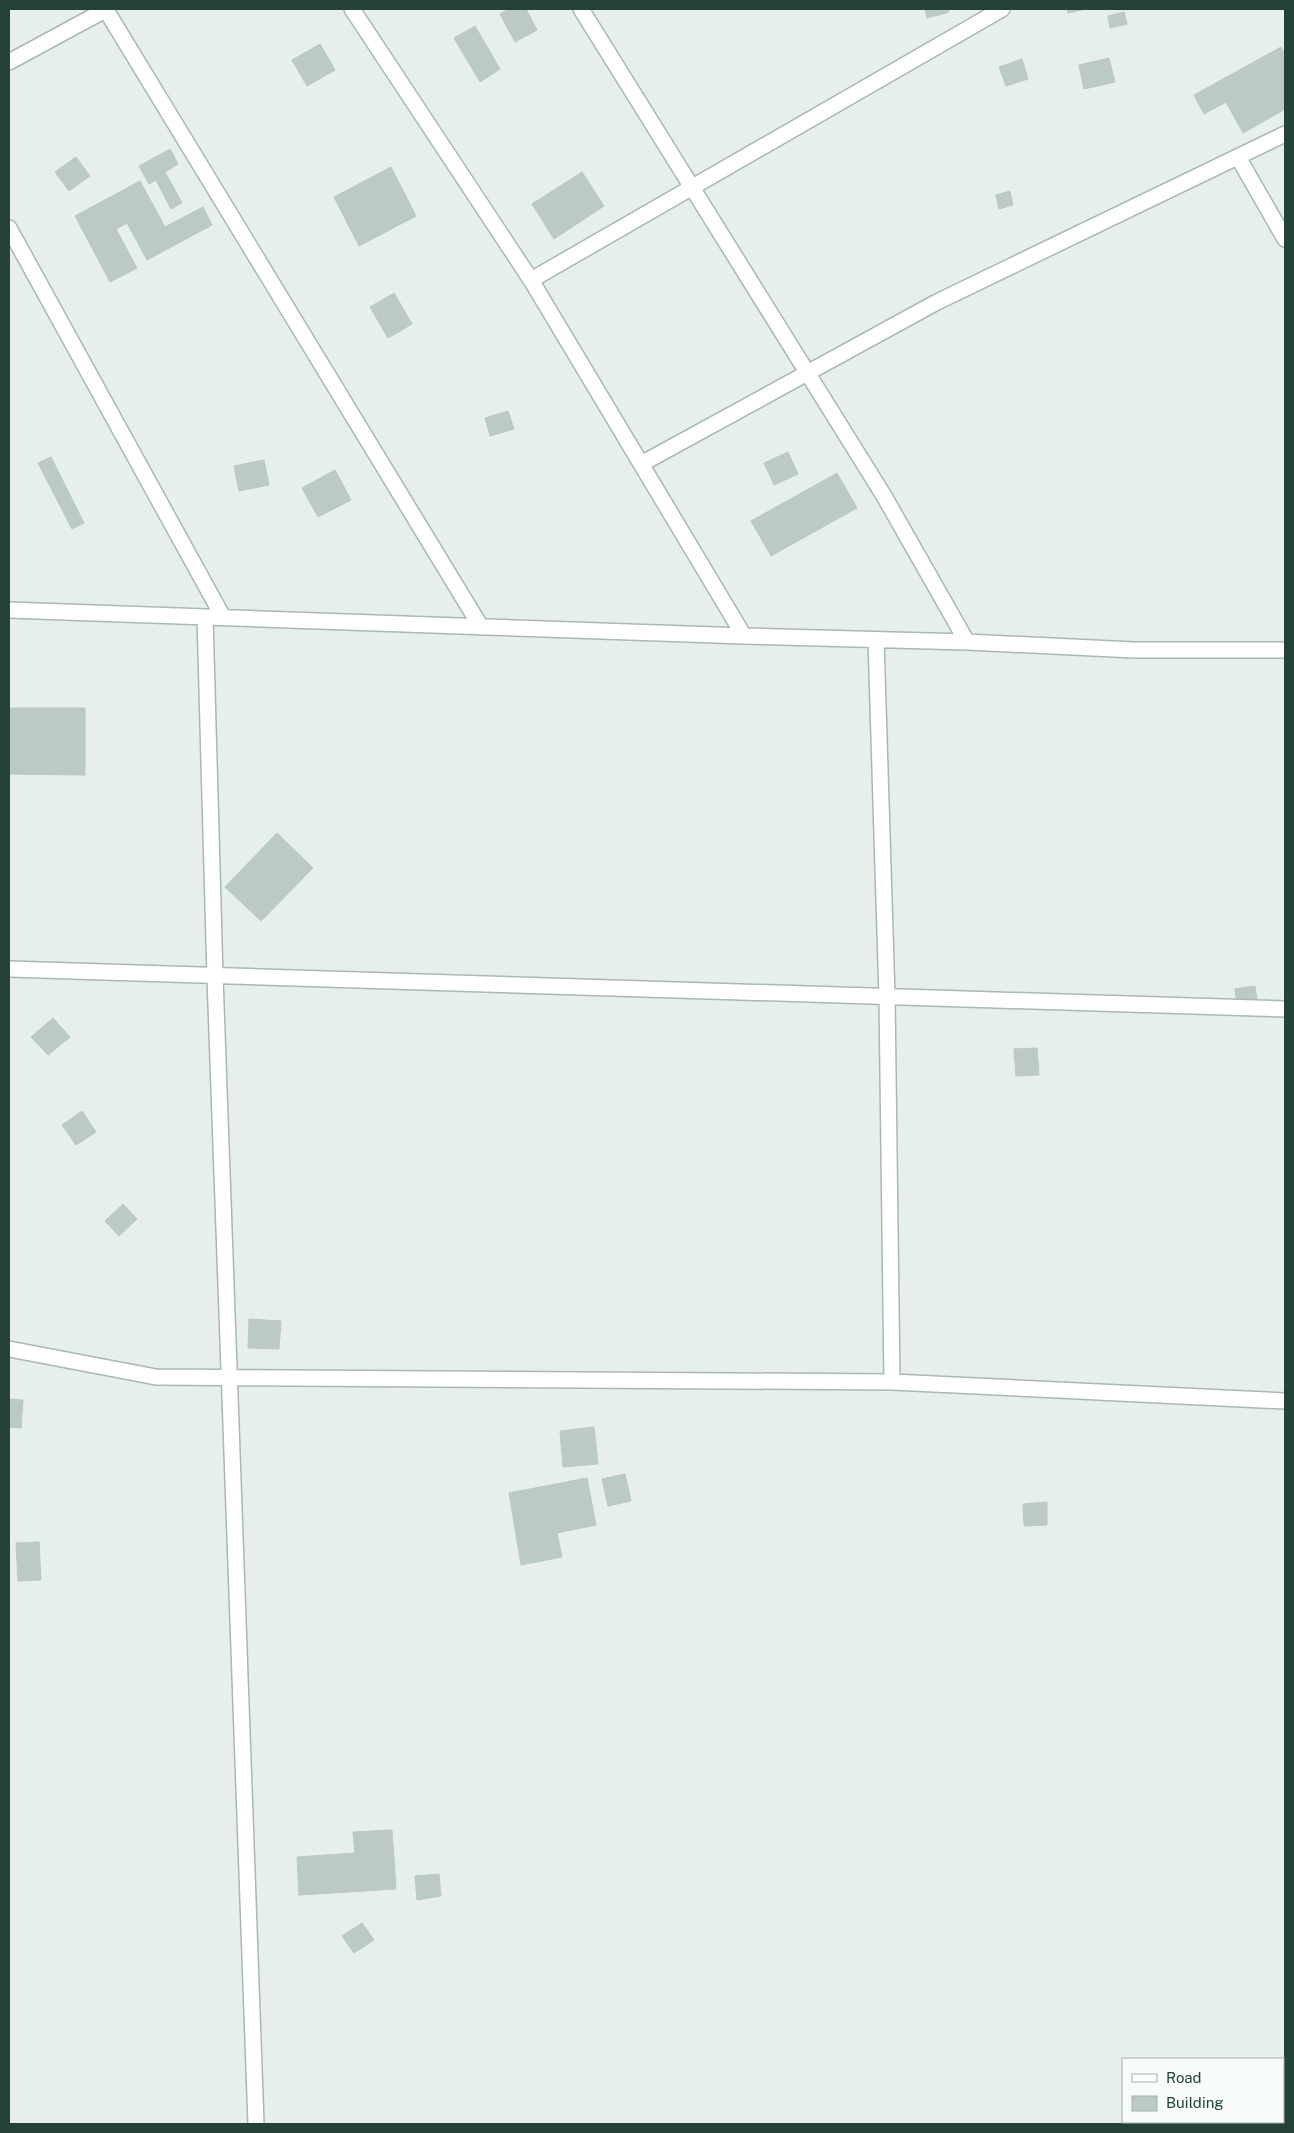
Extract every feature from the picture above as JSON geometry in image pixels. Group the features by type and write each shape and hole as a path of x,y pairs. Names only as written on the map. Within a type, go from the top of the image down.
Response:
{"street":[{"path":"9,62 107,9 481,627"},
{"path":"352,9 531,280 744,636"},
{"path":"582,9 884,496 967,642"},
{"path":"531,280 1002,9"},
{"path":"641,464 937,302 1285,134"},
{"path":"1238,157 1285,238"},
{"path":"9,228 223,617"},
{"path":"9,610 967,642 1134,650 1285,650"},
{"path":"205,617 215,976 256,2124"},
{"path":"876,640 887,996 892,1382"},
{"path":"9,969 1285,1008"},
{"path":"9,1349 156,1377 892,1382 1285,1401"}],"building":[{"path":"509,9 526,9 537,30 515,42 500,14"},
{"path":"925,9 948,9 949,12 927,18"},
{"path":"1067,9 1086,9 1068,13"},
{"path":"1124,12 1127,24 1110,28 1108,16"},
{"path":"475,26 500,69 480,82 454,38"},
{"path":"320,44 335,70 307,86 292,60"},
{"path":"1281,47 1285,55 1285,109 1243,133 1226,102 1204,114 1194,95"},
{"path":"1109,58 1115,82 1084,89 1079,65"},
{"path":"1022,59 1028,79 1006,86 999,67"},
{"path":"170,149 178,164 165,172 182,203 171,209 156,180 149,184 139,166"},
{"path":"76,157 90,176 69,191 55,172"},
{"path":"391,167 416,216 359,246 334,197"},
{"path":"582,172 604,206 554,239 532,204"},
{"path":"140,181 165,227 203,207 212,225 147,260 127,223 116,229 137,268 110,282 75,216"},
{"path":"1010,191 1013,205 999,209 996,195"},
{"path":"394,293 412,324 388,338 370,307"},
{"path":"508,411 514,429 490,436 485,418"},
{"path":"788,452 798,474 774,485 764,463"},
{"path":"51,457 84,523 72,529 38,463"},
{"path":"264,460 269,485 239,491 234,466"},
{"path":"335,470 351,500 318,517 302,488"},
{"path":"837,473 857,508 771,556 751,521"},
{"path":"9,708 85,708 85,775 9,774"},
{"path":"277,833 313,868 261,921 225,887"},
{"path":"1255,986 1258,1007 1238,1010 1235,989"},
{"path":"53,1018 70,1037 48,1055 31,1037"},
{"path":"1037,1048 1039,1075 1016,1076 1014,1049"},
{"path":"82,1111 96,1132 76,1145 62,1125"},
{"path":"123,1204 137,1219 119,1236 105,1221"},
{"path":"249,1319 281,1321 279,1349 248,1348"},
{"path":"9,1399 23,1400 21,1428 9,1427"},
{"path":"594,1427 598,1464 563,1467 560,1431"},
{"path":"625,1474 631,1501 608,1506 602,1479"},
{"path":"587,1478 596,1525 557,1533 562,1557 521,1565 509,1493"},
{"path":"1047,1502 1047,1525 1024,1526 1023,1504"},
{"path":"39,1542 41,1580 18,1581 16,1543"},
{"path":"392,1830 396,1889 299,1895 297,1857 355,1853 353,1832"},
{"path":"439,1874 441,1896 417,1900 415,1876"},
{"path":"362,1923 374,1940 354,1953 342,1936"}]}
